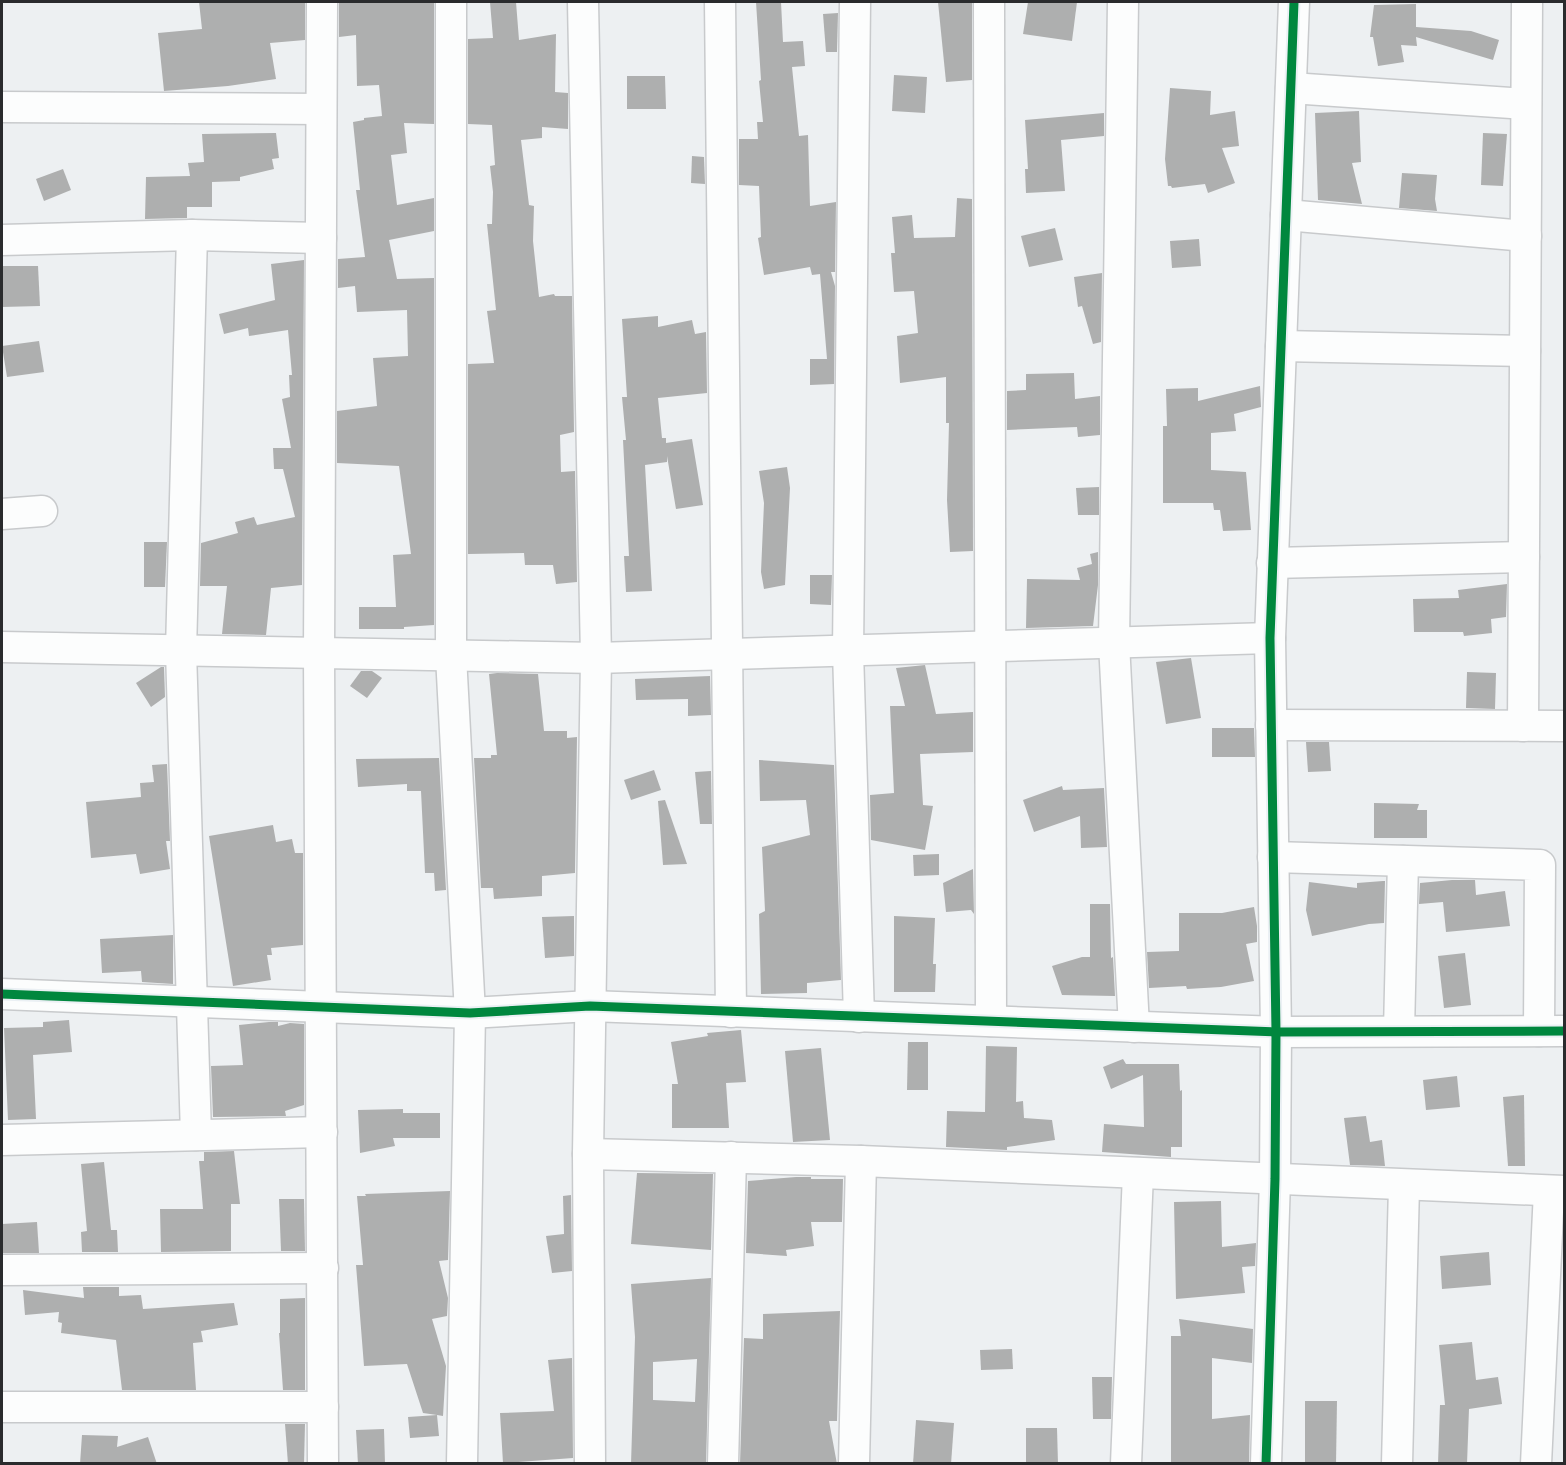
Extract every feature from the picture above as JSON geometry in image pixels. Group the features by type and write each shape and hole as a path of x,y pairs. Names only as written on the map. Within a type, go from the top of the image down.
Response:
{"street":[{"path":"322,2 319,654 323,1464"},
{"path":"452,2 451,656 470,1013 462,1464"},
{"path":"583,2 596,658 588,1154 590,1464"},
{"path":"720,2 731,1012"},
{"path":"855,2 848,651 859,1017"},
{"path":"989,2 991,1021"},
{"path":"1123,2 1114,643 1134,1027"},
{"path":"1266,1464 1275,1179 1276,1032 1269,638 1294,2"},
{"path":"1523,726 1527,2"},
{"path":"1291,88 1526,104"},
{"path":"2,107 321,109"},
{"path":"1286,215 1526,236"},
{"path":"2,240 192,235 321,238"},
{"path":"192,235 181,651 196,1135"},
{"path":"1281,346 1525,351"},
{"path":"2,514 42,511"},
{"path":"1272,564 1524,557"},
{"path":"2,647 596,658 1269,638"},
{"path":"1271,726 1564,726"},
{"path":"2,994 470,1013 590,1006 1276,1032 1552,1031 1552,865 1273,857"},
{"path":"1399,1031 1403,861"},
{"path":"2,1140 322,1132"},
{"path":"588,1154 861,1161 1557,1191 1536,1464"},
{"path":"723,1464 731,1157"},
{"path":"854,1464 861,1161"},
{"path":"1126,1464 1137,1173"},
{"path":"1396,1464 1404,1186"},
{"path":"2,1270 322,1268"},
{"path":"2,1407 322,1407"}],"building":[{"path":"199,2 305,2 305,40 270,43 276,79 228,86 164,91 158,33 202,29"},
{"path":"434,2 434,124 404,123 407,153 391,155 397,205 434,198 434,231 389,240 397,279 434,278 434,625 404,627 404,629 359,629 359,607 396,607 393,555 411,554 399,466 337,463 337,411 377,406 373,358 408,356 407,310 357,312 355,286 338,288 338,259 365,257 356,190 360,190 353,122 382,116 379,85 357,86 356,35 339,37 339,3"},
{"path":"490,2 516,2 519,40 556,34 555,92 568,93 568,129 542,127 542,138 521,140 529,205 534,206 533,241 539,297 554,294 555,296 572,296 574,432 560,435 561,472 575,471 577,582 556,584 553,565 525,565 524,553 468,554 468,364 494,363 487,311 496,310 487,224 492,224 493,192 490,166 495,165 492,125 468,124 468,39 493,38"},
{"path":"756,2 781,2 783,42 803,41 805,66 792,67 799,136 808,135 810,206 836,202 835,272 831,272 835,286 834,384 810,385 810,359 827,359 820,274 812,275 810,267 764,275 758,238 761,237 759,186 739,185 739,139 758,139 757,122 763,122"},
{"path":"938,2 972,2 972,80 946,82"},
{"path":"1028,2 1077,2 1072,41 1023,34"},
{"path":"1416,4 1416,27 1471,31 1499,40 1493,60 1416,37 1417,46 1401,45 1404,62 1378,66 1373,37 1370,37 1374,5"},
{"path":"838,13 837,52 826,52 823,14"},
{"path":"894,75 927,77 925,113 892,111"},
{"path":"627,76 665,76 666,109 627,109"},
{"path":"1170,88 1211,91 1210,115 1235,111 1239,146 1222,148 1235,183 1208,193 1205,184 1172,188 1168,186 1165,159"},
{"path":"1359,111 1361,162 1352,163 1362,204 1318,200 1315,113"},
{"path":"1104,113 1104,136 1061,140 1065,191 1026,193 1025,169 1028,169 1025,120"},
{"path":"276,133 279,158 272,159 274,169 240,177 240,181 212,182 212,207 187,207 187,218 145,219 146,177 190,176 188,163 204,162 202,134"},
{"path":"1483,133 1507,134 1503,186 1481,185"},
{"path":"692,156 704,157 705,184 691,183"},
{"path":"63,169 71,190 44,201 36,179"},
{"path":"1402,173 1437,175 1435,199 1437,211 1399,208"},
{"path":"957,198 972,199 973,551 950,552 947,500 949,423 946,423 946,377 900,383 897,336 918,333 914,291 894,292 891,253 895,253 892,217 912,215 914,238 955,237"},
{"path":"1055,228 1063,260 1029,267 1021,236"},
{"path":"1199,239 1201,266 1172,268 1170,241"},
{"path":"304,260 302,585 271,588 266,635 222,634 227,586 200,586 201,543 238,533 235,522 254,517 257,525 295,517 283,469 274,469 273,448 291,448 282,399 290,397 289,375 292,375 288,330 249,336 248,328 224,334 219,314 275,300 271,264"},
{"path":"2,266 38,266 40,306 2,307"},
{"path":"1102,273 1101,342 1093,344 1082,306 1078,307 1074,277"},
{"path":"658,316 658,327 692,320 695,334 706,332 707,393 658,398 662,438 666,438 666,443 692,439 703,505 676,509 667,456 667,462 645,465 652,591 626,592 624,556 629,556 623,440 626,440 622,397 627,397 622,319"},
{"path":"39,341 44,372 7,377 2,346"},
{"path":"1074,373 1075,399 1100,396 1100,435 1078,437 1077,427 1007,430 1007,391 1026,390 1026,374"},
{"path":"1260,386 1261,407 1234,414 1236,431 1211,433 1211,470 1246,472 1251,530 1223,531 1220,510 1214,510 1213,503 1163,503 1163,426 1167,426 1166,389 1198,388 1198,401"},
{"path":"787,467 790,488 785,585 764,589 761,572 764,503 759,471"},
{"path":"1099,487 1099,515 1078,515 1076,488"},
{"path":"144,542 167,542 165,587 144,587"},
{"path":"1098,552 1098,585 1093,626 1026,628 1027,579 1080,580 1077,568 1092,564 1090,554"},
{"path":"810,575 832,575 831,605 810,604"},
{"path":"1507,584 1506,617 1491,619 1492,633 1464,636 1463,632 1414,632 1413,599 1459,598 1458,590"},
{"path":"1191,658 1201,718 1166,724 1156,662"},
{"path":"925,665 936,714 973,712 973,752 920,754 923,805 933,806 925,850 871,840 870,795 894,793 890,706 905,706 896,668"},
{"path":"164,667 165,697 151,707 136,683"},
{"path":"361,671 372,671 382,678 367,698 350,686"},
{"path":"1467,672 1496,673 1495,709 1466,708"},
{"path":"489,674 538,674 544,731 567,731 567,738 577,737 575,873 542,876 542,896 494,899 493,888 481,888 474,758 491,758 491,755 497,755"},
{"path":"710,676 711,715 688,716 688,699 636,700 635,679"},
{"path":"1212,728 1254,728 1255,757 1212,757"},
{"path":"1306,742 1329,742 1331,771 1308,772"},
{"path":"439,758 446,890 435,891 434,873 425,873 421,791 407,791 407,784 358,787 356,759"},
{"path":"759,760 834,765 841,980 807,983 807,993 761,994 759,914 765,911 762,847 810,835 806,800 760,801"},
{"path":"167,764 170,841 166,841 170,869 140,874 136,854 91,858 86,802 141,797 140,783 154,782 152,765"},
{"path":"654,770 661,790 631,800 624,780"},
{"path":"711,771 712,824 700,824 695,772"},
{"path":"1062,786 1063,790 1104,788 1107,847 1081,848 1080,816 1034,832 1023,800"},
{"path":"665,800 687,864 663,865 658,801"},
{"path":"1374,803 1419,804 1417,810 1427,810 1427,838 1374,838"},
{"path":"273,825 276,842 292,839 295,853 303,853 303,945 271,948 272,955 267,955 271,980 233,986 209,836"},
{"path":"939,854 939,875 914,876 913,855"},
{"path":"973,869 974,914 971,910 946,912 943,883"},
{"path":"1475,880 1476,895 1505,891 1510,926 1446,932 1443,902 1419,904 1420,883"},
{"path":"1385,881 1384,923 1312,936 1306,910 1309,882 1357,888 1357,883"},
{"path":"1090,904 1110,904 1111,958 1113,957 1115,996 1062,995 1052,966 1082,957 1090,957"},
{"path":"1254,907 1257,942 1246,944 1254,981 1221,987 1149,988 1147,952 1179,951 1179,913 1222,913"},
{"path":"574,916 574,956 545,958 542,917"},
{"path":"894,916 935,918 933,964 936,964 935,992 894,992"},
{"path":"173,935 173,984 142,982 141,971 102,973 100,939"},
{"path":"1465,953 1471,1005 1444,1008 1438,956"},
{"path":"69,1020 72,1052 33,1055 36,1119 8,1120 4,1028 43,1027 43,1022"},
{"path":"278,1022 278,1026 290,1023 304,1024 304,1105 285,1111 286,1116 213,1117 211,1066 243,1065 239,1025"},
{"path":"741,1030 746,1082 726,1083 729,1128 672,1128 672,1084 678,1084 671,1042 708,1036 707,1033"},
{"path":"908,1042 928,1042 928,1090 907,1090"},
{"path":"986,1046 1017,1047 1016,1102 1023,1101 1024,1118 1052,1120 1055,1140 1007,1147 1007,1150 946,1147 947,1111 985,1112"},
{"path":"821,1048 830,1140 793,1142 785,1051"},
{"path":"1123,1059 1126,1064 1179,1064 1180,1091 1182,1090 1182,1147 1171,1147 1171,1157 1102,1152 1104,1124 1144,1127 1143,1075 1111,1089 1103,1067"},
{"path":"1457,1076 1460,1107 1426,1110 1423,1080"},
{"path":"1524,1095 1525,1166 1508,1166 1503,1097"},
{"path":"403,1109 403,1113 440,1113 440,1138 393,1138 395,1146 360,1153 358,1110"},
{"path":"1366,1116 1370,1142 1382,1140 1385,1166 1350,1165 1344,1118"},
{"path":"234,1151 240,1204 231,1204 231,1251 161,1252 160,1209 203,1209 199,1161 204,1161 204,1152"},
{"path":"104,1162 111,1230 117,1230 118,1252 82,1252 81,1232 87,1231 81,1164"},
{"path":"637,1173 713,1174 711,1250 631,1244"},
{"path":"796,1177 843,1179 842,1222 811,1222 814,1246 786,1250 787,1256 746,1253 748,1181"},
{"path":"450,1191 448,1260 439,1261 448,1298 447,1316 432,1319 446,1366 443,1416 423,1413 407,1364 364,1366 356,1265 363,1265 357,1196"},
{"path":"571,1195 572,1271 552,1273 546,1236 564,1234 563,1196"},
{"path":"279,1199 304,1199 305,1251 281,1251"},
{"path":"1221,1201 1222,1247 1256,1243 1255,1266 1242,1267 1245,1293 1176,1299 1174,1202"},
{"path":"37,1222 39,1253 3,1253 2,1224"},
{"path":"1489,1252 1491,1285 1442,1289 1440,1256"},
{"path":"711,1278 706,1464 631,1464 635,1337 631,1284","holes":["697,1359 695,1402 653,1400 653,1362"]},
{"path":"83,1287 119,1287 119,1296 141,1295 143,1309 234,1303 238,1325 201,1331 203,1342 193,1343 196,1390 122,1390 116,1340 61,1333 62,1323 58,1322 59,1312 25,1315 23,1290 84,1298"},
{"path":"305,1298 305,1390 283,1390 279,1333 280,1299"},
{"path":"840,1311 837,1421 829,1421 837,1464 740,1464 744,1338 763,1339 763,1314"},
{"path":"1179,1319 1253,1329 1252,1363 1212,1358 1212,1419 1250,1415 1249,1464 1171,1464 1171,1336 1181,1336"},
{"path":"1472,1342 1476,1380 1498,1377 1502,1404 1469,1409 1467,1464 1438,1464 1440,1405 1445,1405 1439,1345"},
{"path":"1012,1349 1013,1369 981,1370 980,1350"},
{"path":"572,1358 573,1458 503,1463 500,1413 554,1411 548,1360"},
{"path":"1092,1377 1112,1377 1111,1419 1093,1419"},
{"path":"1305,1401 1337,1401 1336,1464 1305,1464"},
{"path":"437,1415 439,1436 410,1438 408,1417"},
{"path":"916,1420 954,1423 951,1464 913,1464"},
{"path":"285,1424 305,1424 304,1464 288,1464"},
{"path":"1026,1428 1057,1428 1058,1464 1026,1464"},
{"path":"384,1429 385,1464 358,1464 356,1430"},
{"path":"82,1435 118,1436 117,1447 148,1437 157,1464 80,1464"}],"cycle path":[{"path":"1266,1464 1275,1179 1276,1032 1270,638 1294,2"},
{"path":"2,994 470,1013 590,1006 1276,1032 1564,1031"}]}
